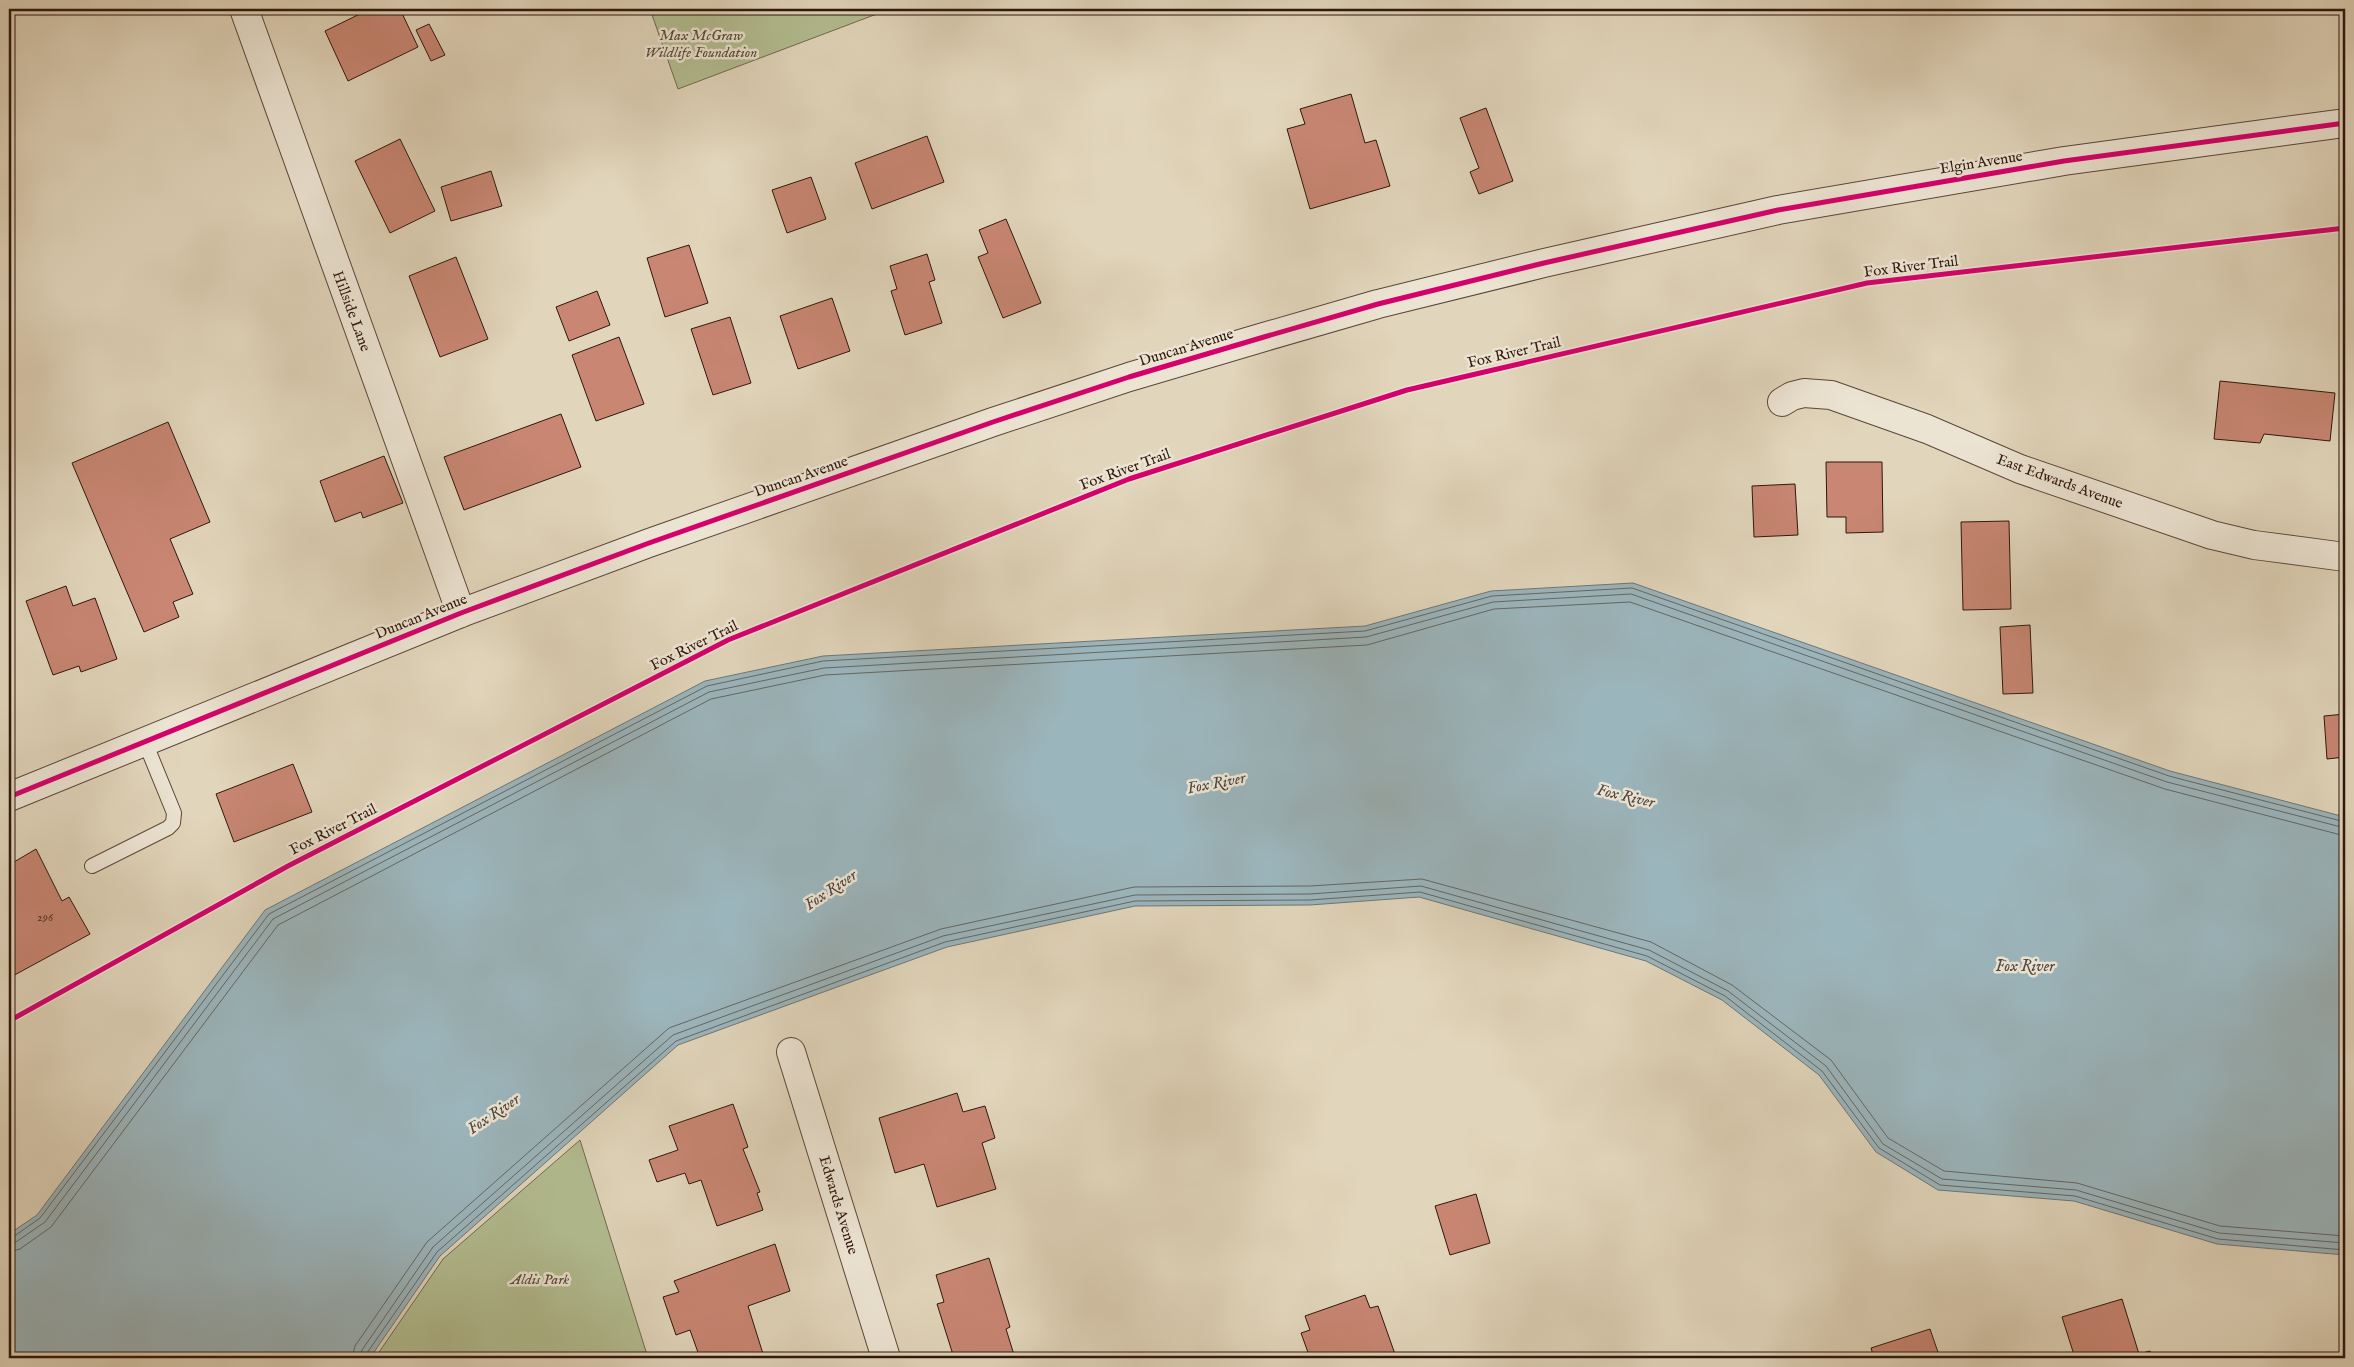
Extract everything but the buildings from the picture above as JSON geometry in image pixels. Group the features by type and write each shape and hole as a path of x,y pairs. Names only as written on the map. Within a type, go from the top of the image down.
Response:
{"street":[{"name":"Hillside Lane","path":"244,9 461,613"},
{"name":"Elgin Avenue","path":"1624,244 1778,210 2016,168 2345,123"},
{"name":"Duncan Avenue","path":"9,797 461,613 718,519 1129,377 1378,304 1624,244"},
{"name":"East Edwards Avenue","path":"1782,402 1792,396 1804,393 1831,395 1927,429 2020,469 2212,534 2254,545 2345,557"},
{"name":"Edwards Avenue","path":"791,1052 886,1358"}],"lane":[{"path":"92,866 168,828 173,822 174,813 145,742"}],"green space":[{"name":"Max McGraw Wildlife Foundation","path":"650,9 890,9 678,89"},
{"name":"Aldis Park","path":"580,1140 648,1358 375,1358 443,1259"}],"water":[{"name":"Fox River","path":"1633,583 2170,771 2345,817 2345,1255 2217,1244 2074,1201 1938,1190 1876,1152 1819,1075 1722,1000 1646,961 1419,897 1310,905 1135,906 947,947 678,1045 440,1256 370,1358 9,1358 9,1234 37,1215 265,910 705,681 823,656 1365,626 1491,591"}],"cycle path":[{"path":"9,797 461,613 649,543 993,422 1129,377 1378,304 1544,263 1778,210 2064,161 2345,123"},
{"name":"Fox River Trail","path":"9,1021 288,866 728,640 1129,479 1407,390 1867,283 2345,228"}]}
